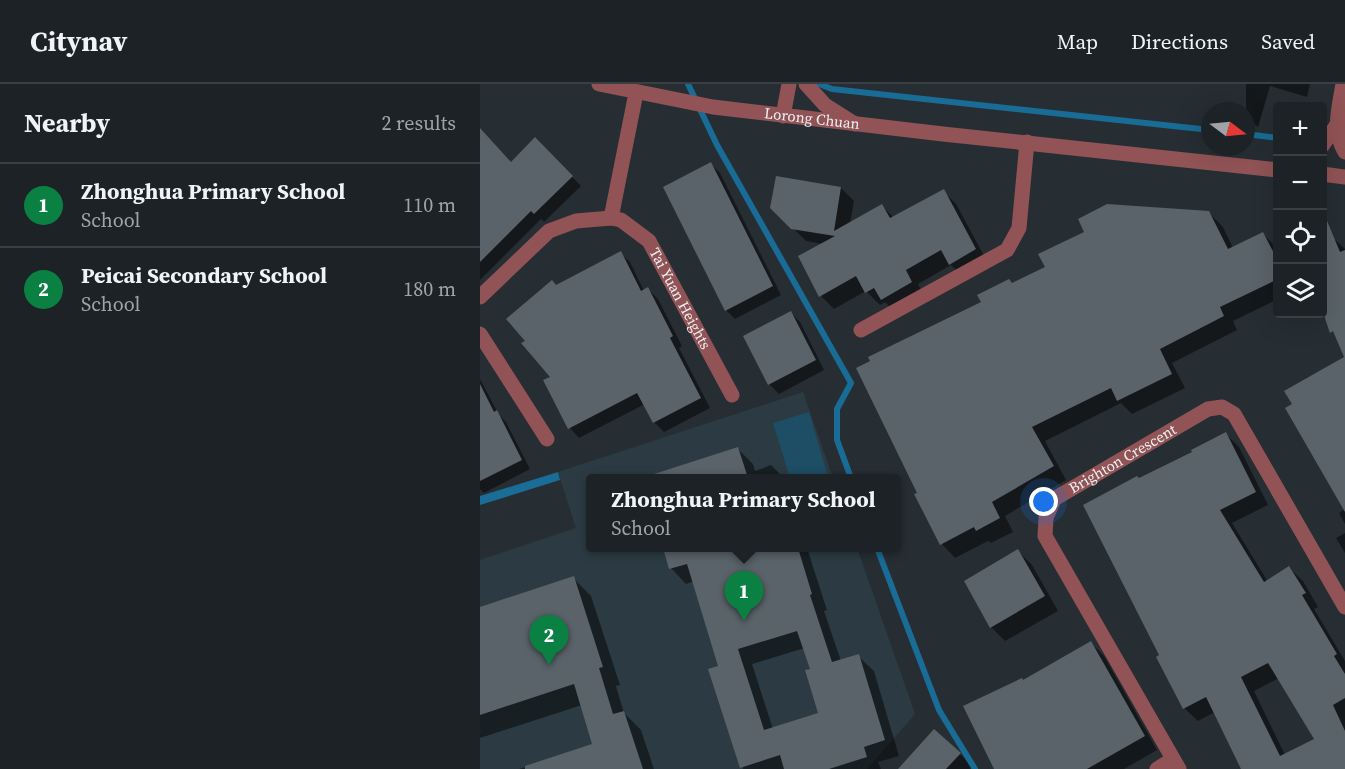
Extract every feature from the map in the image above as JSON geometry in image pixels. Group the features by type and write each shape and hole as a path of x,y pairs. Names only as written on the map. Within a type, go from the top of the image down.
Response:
{"street":[{"name":"Lorong Chuan","path":"599,84 679,102 783,116 1273,169"},
{"path":"783,116 789,84"},
{"path":"806,84 825,105 855,124"},
{"path":"1343,84 1336,126 1340,144 1345,152"},
{"path":"480,297 549,231 576,221 610,218 636,93"},
{"path":"1327,140 1336,126"},
{"path":"861,330 1007,250 1019,228 1027,142"},
{"path":"1327,175 1345,177"},
{"name":"Tai Yuan Heights","path":"610,218 630,226 649,241 732,395"},
{"path":"480,334 547,439"},
{"name":"Brighton Crescent","path":"1176,764 1045,536 1046,518 1054,499 1208,409 1222,407 1234,414 1345,607"},
{"path":"1157,769 1176,764"}],"shaded area":[{"path":"803,392 832,474 586,474 586,552 858,552 915,714 867,769 480,769 480,560 576,528 558,472"},
{"path":"809,412 827,473 789,474 773,423"},
{"path":"558,472 560,480 480,505 480,496"}],"building":[{"path":"480,128 511,162 535,137 573,176 534,214 531,211 480,262"},
{"path":"711,162 773,286 725,311 663,187"},
{"path":"776,176 841,187 834,231 882,204 890,218 944,189 976,249 949,265 941,250 906,270 912,282 881,300 874,288 865,293 856,276 819,297 798,256 835,236 791,229 770,208"},
{"path":"1107,204 1209,211 1228,249 1263,232 1273,251 1273,281 1220,307 1224,316 1160,349 1172,374 1117,401 1111,388 1032,427 1054,466 992,502 1000,518 976,531 974,527 940,545 856,368 870,361 868,357 981,302 977,295 1009,279 1012,283 1045,267 1038,254 1084,232 1078,219"},
{"path":"1327,221 1340,252 1345,250 1345,512 1285,408 1292,404 1284,391 1344,357 1333,331 1330,333 1325,318 1327,318"},
{"path":"621,251 641,291 648,287 673,336 670,338 701,398 653,423 637,393 568,429 543,380 550,377 521,343 525,341 506,319 552,280 556,285"},
{"path":"791,311 816,360 768,385 743,336"},
{"path":"480,384 494,412 497,410 522,460 480,481"},
{"path":"1226,432 1256,492 1220,510 1264,582 1289,566 1306,593 1302,595 1337,654 1334,656 1345,674 1345,698 1333,705 1345,731 1345,769 1241,769 1206,697 1183,709 1156,657 1159,655 1083,505 1137,476 1139,478 1192,452 1191,450","holes":["1268,663 1314,739 1280,756 1241,677"]},
{"path":"738,447 747,474 654,474"},
{"path":"1018,549 1045,596 990,628 964,581"},
{"path":"664,552 799,552 812,594 810,595 832,662 859,654 885,740 864,747 867,757 829,769 784,769 780,755 740,768 708,669 718,666 687,564 669,569","holes":["797,631 810,669 805,670 818,713 764,730 738,649"]},
{"path":"574,576 603,667 599,668 613,714 624,711 643,769 525,769 525,766 592,744 574,684 480,715 480,607"},
{"path":"1091,641 1145,736 1087,769 994,769 963,706 1022,678 1023,680"},
{"path":"934,729 961,753 946,769 898,769"}],"waterway":[{"path":"688,84 717,145 851,383 837,409 837,440 850,474"},
{"path":"819,84 832,89 1201,129"},
{"path":"1255,135 1273,137"},
{"path":"879,552 939,710 975,769"}],"place":[{"name":"Zhonghua Primary School","path":"744,621"},
{"name":"Peicai Secondary School","path":"549,665"}]}
